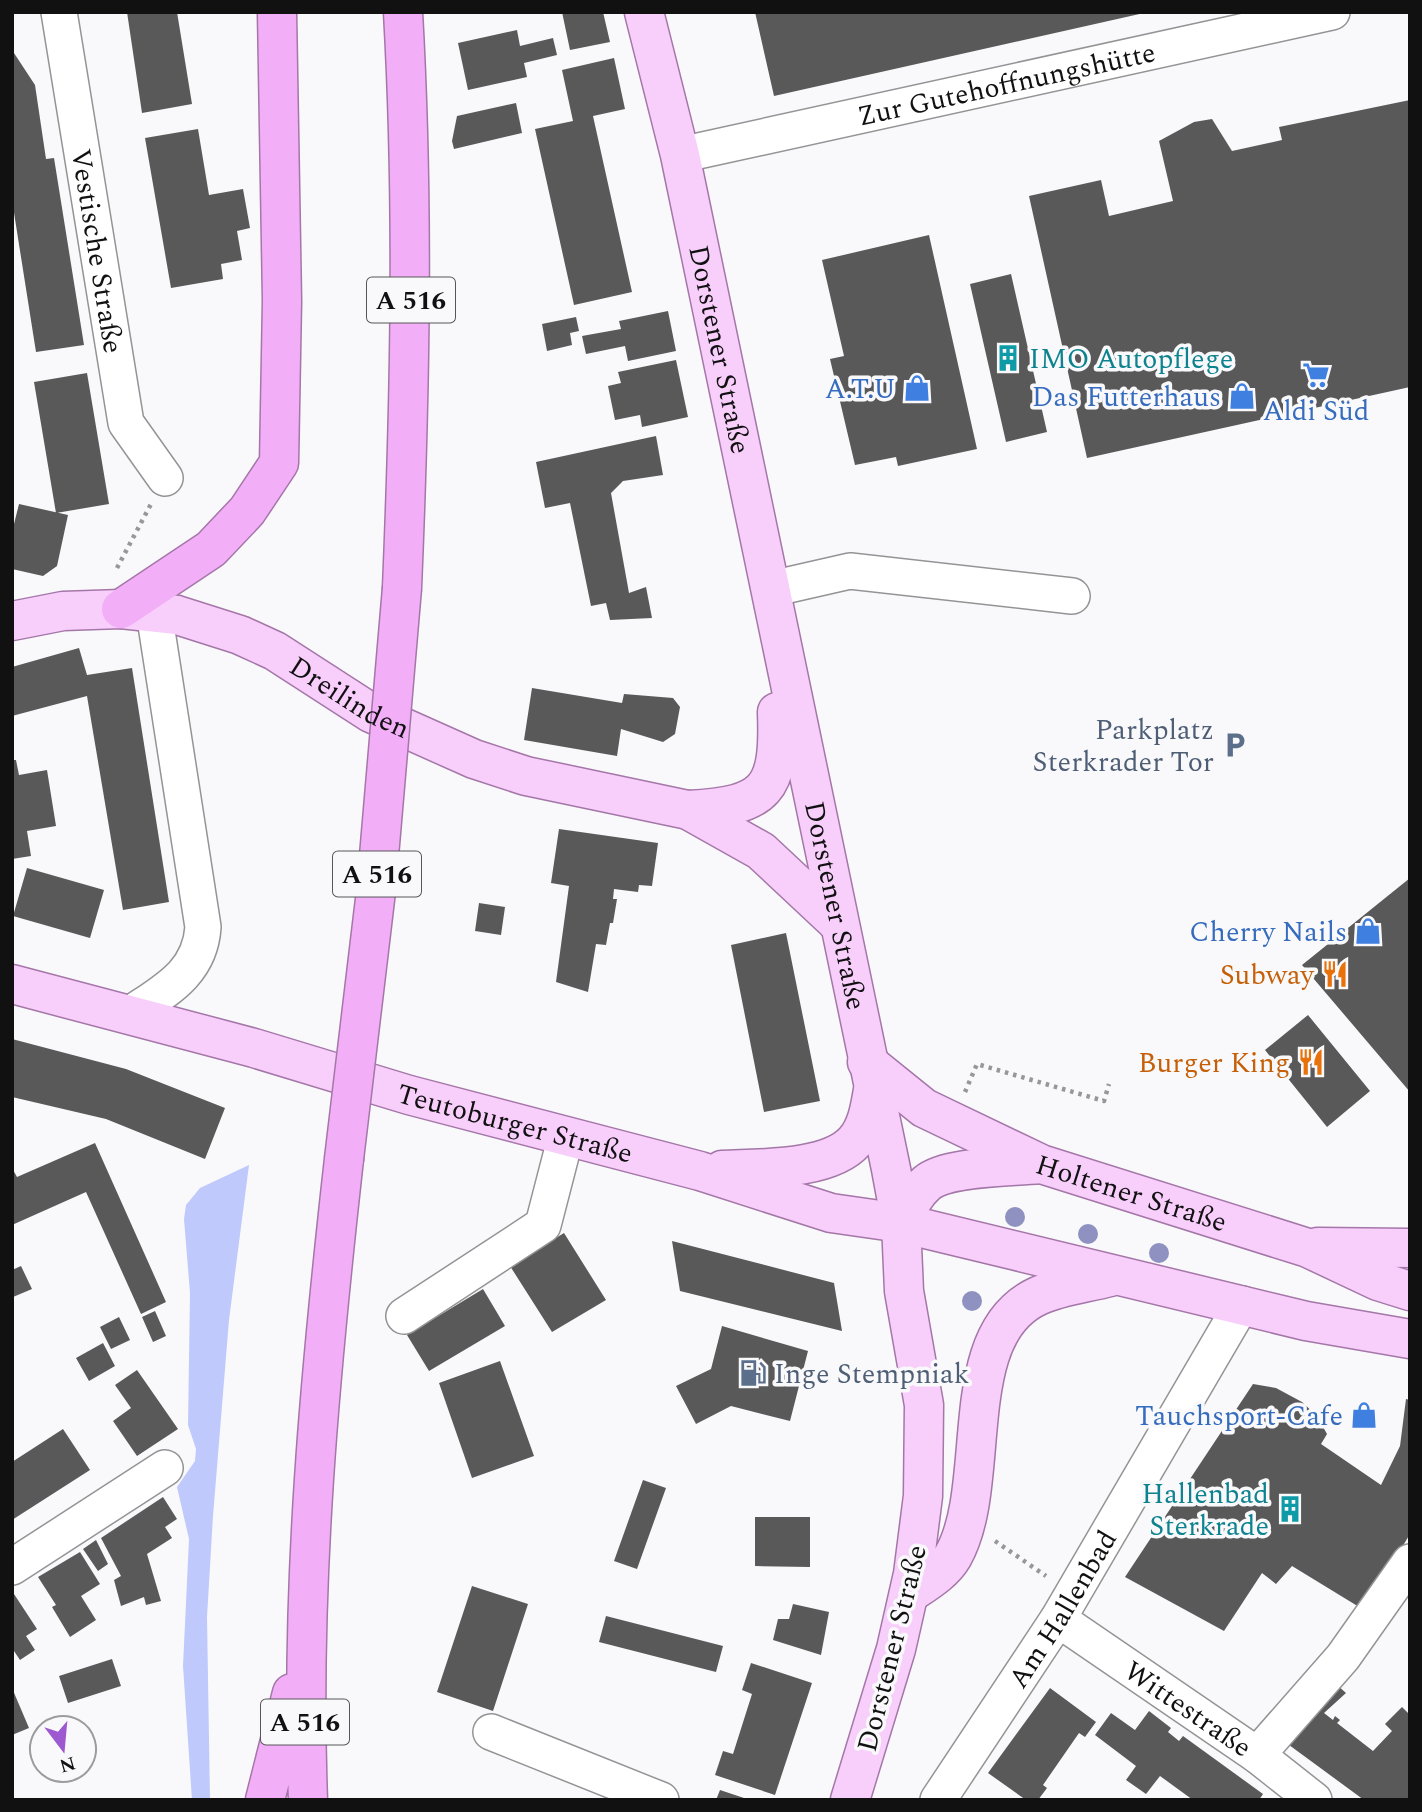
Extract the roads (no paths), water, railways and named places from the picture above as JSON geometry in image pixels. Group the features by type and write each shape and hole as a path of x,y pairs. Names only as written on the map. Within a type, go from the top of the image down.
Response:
{"highway":[{"path":"124,610 211,549 247,511 279,463 282,288 276,12"},
{"name":"A 516","path":"308,1800 305,1644 319,1388 376,891 402,588 411,389 411,255 403,12"},
{"path":"265,1800 305,1644"}],"main road":[{"name":"Dorstener Straße","path":"644,12 680,155 901,1223 904,1291 923,1405 922,1506 909,1594 881,1703 850,1800"},
{"name":"Dreilinden","path":"12,621 63,611 124,610 202,621 275,651 371,713 474,759 526,776 688,810 739,805 764,788 775,771 779,747 771,589"},
{"name":"Dreilinden","path":"688,810 761,851 838,923"},
{"name":"Teutoburger Straße","path":"12,984 700,1171 831,1213 901,1223"},
{"name":"Holtener Straße","path":"870,1076 953,1124 1041,1164 1308,1248 1378,1280 1410,1291"},
{"path":"700,1171 794,1166 836,1154 859,1136 866,1123 870,1076"},
{"path":"1041,1164 948,1173 930,1181 913,1198 901,1223 1306,1321 1410,1339"},
{"path":"1308,1248 1410,1248"},
{"path":"909,1594 941,1571 952,1558 966,1521 974,1482 983,1389 996,1337 1016,1312 1037,1296 1113,1276"},
{"path":"1306,1321 1392,1359 1410,1364"}],"street":[{"name":"Vestische Straße","path":"59,12 126,424 165,478"},
{"name":"Zur Gutehoffnungshütte","path":"680,155 1332,12"},
{"path":"771,589 850,571 1072,596"},
{"path":"124,610 202,914 203,939 199,954 180,982 129,1015"},
{"path":"404,1316 543,1226 566,1136"},
{"name":"Am Hallenbad","path":"938,1800 1065,1607 1242,1304"},
{"path":"12,1567 165,1468"},
{"path":"1257,1755 1343,1657 1410,1562"},
{"name":"Wittestraße","path":"1065,1607 1314,1800"},
{"path":"491,1732 660,1800"}],"place":[{"name":"IMO Autopflege","path":"1008,358"},
{"name":"Aldi Süd","path":"1316,375"},
{"name":"A.T.U","path":"917,388"},
{"name":"Das Futterhaus","path":"1242,396"},
{"name":"Parkplatz Sterkrader Tor","path":"1235,745"},
{"name":"Cherry Nails","path":"1368,931"},
{"name":"Subway","path":"1335,974"},
{"name":"Burger King","path":"1311,1062"},
{"name":"Inge Stempniak","path":"753,1373"},
{"name":"Tauchsport-Cafe","path":"1364,1415"},
{"name":"Hallenbad Sterkrade","path":"1290,1509"}]}
